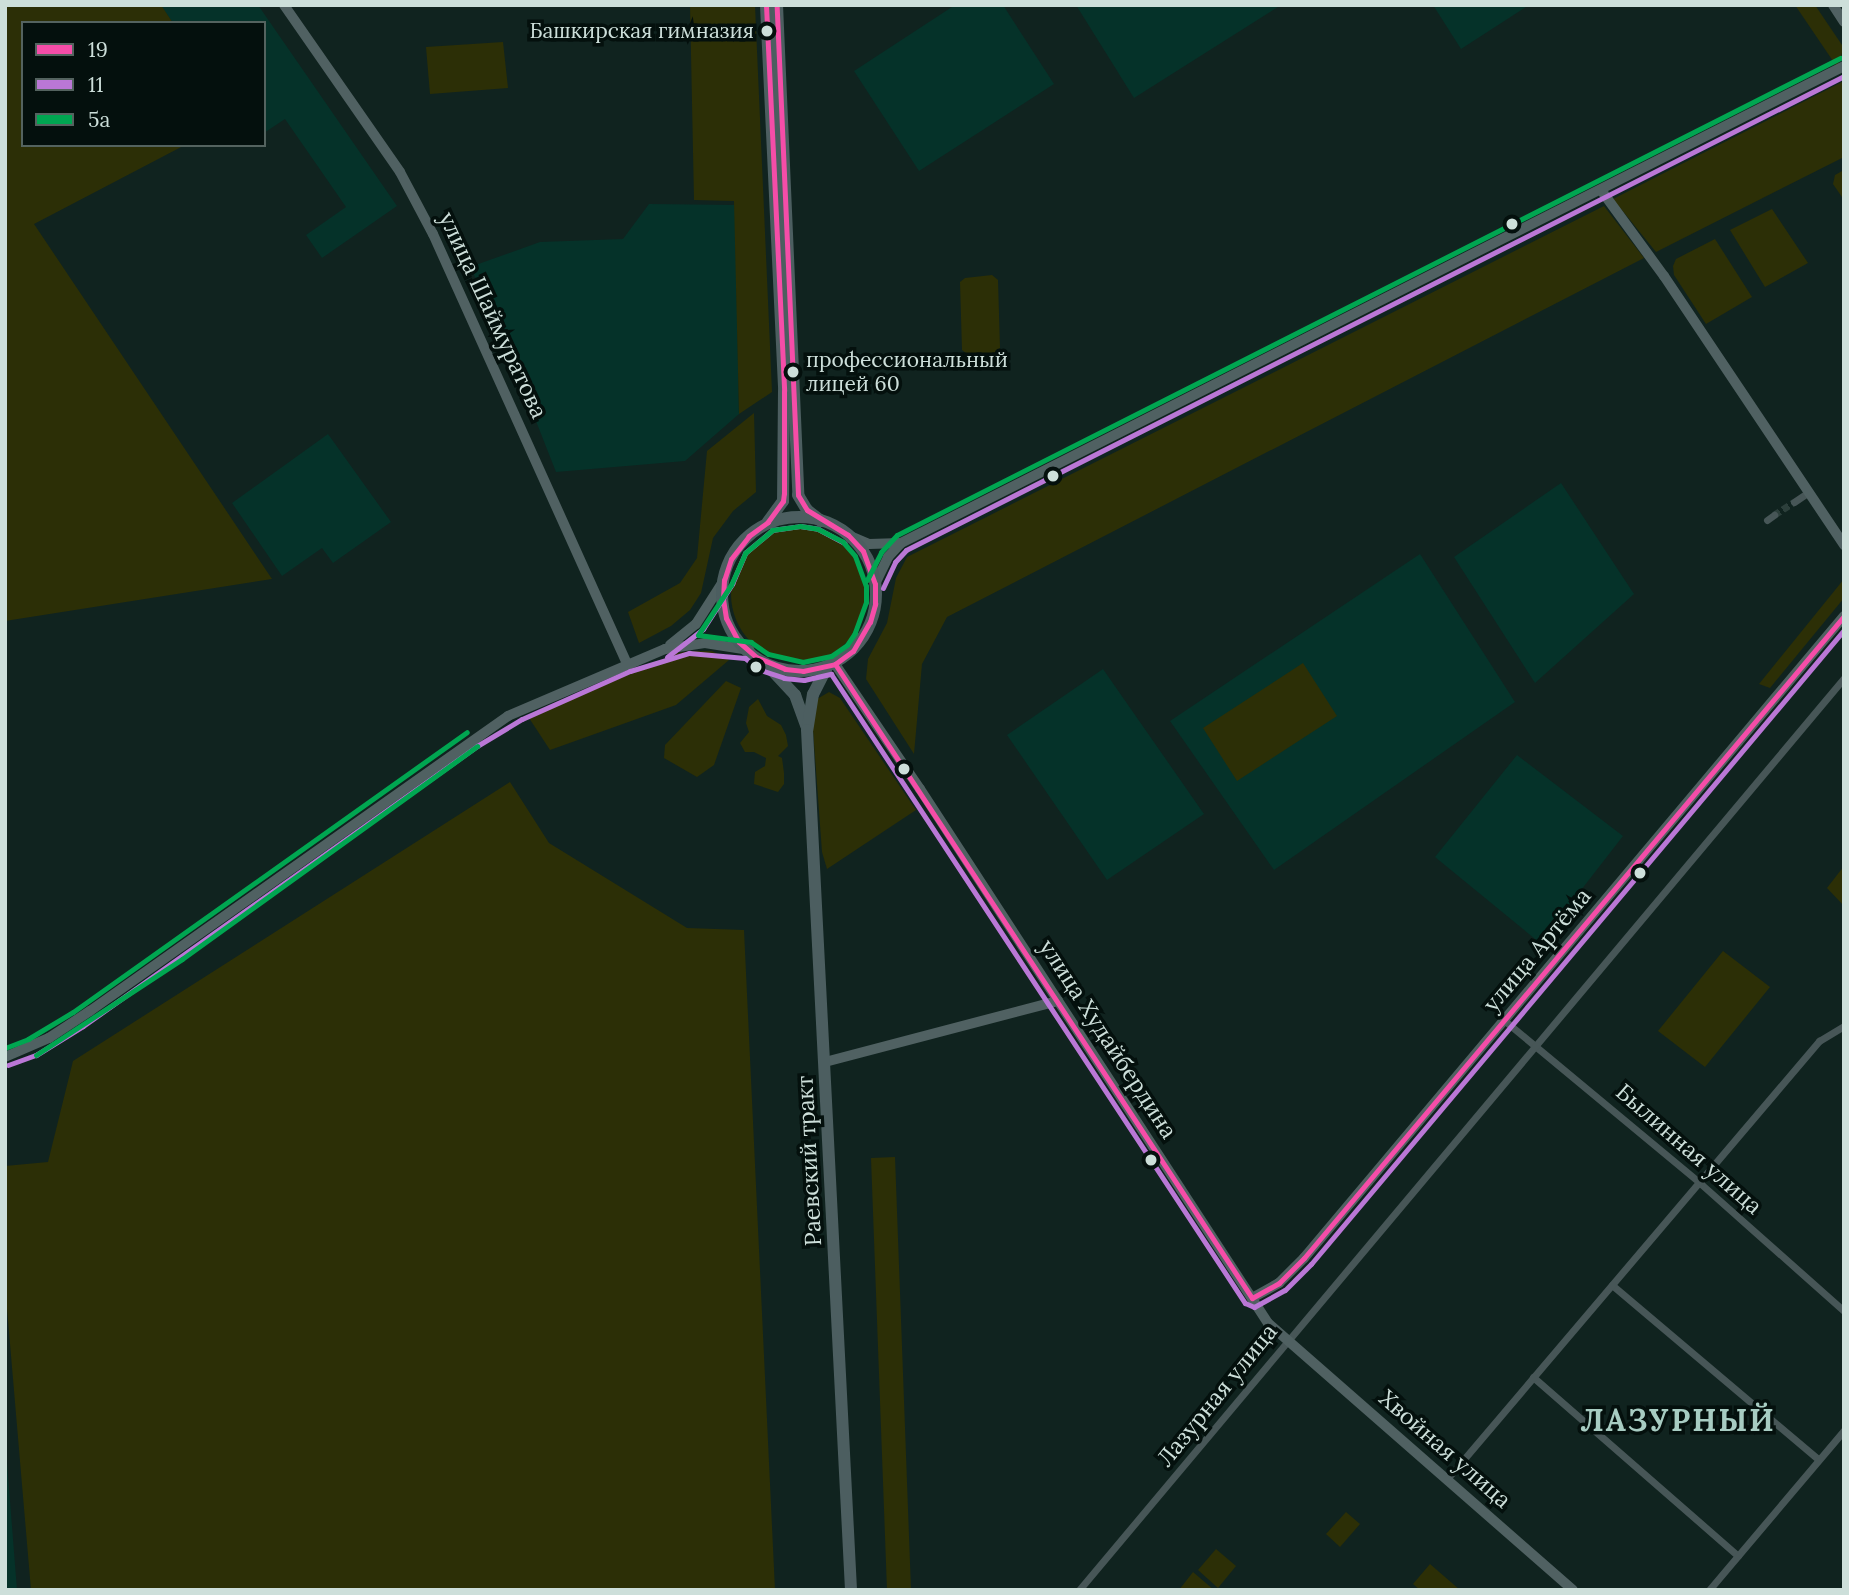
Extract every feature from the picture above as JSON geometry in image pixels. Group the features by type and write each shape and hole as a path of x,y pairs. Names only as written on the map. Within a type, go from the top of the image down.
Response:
{"main road":[{"name":"улица Шаймуратова","path":"284,5 401,172 433,234 627,663"},
{"path":"665,649 696,624 724,580 738,548 768,523 783,501 784,404 766,5"},
{"path":"777,5 799,495 807,510 821,521 848,535 869,544 901,543"},
{"path":"1833,5 1844,22"},
{"path":"875,584 888,557 901,543 1844,66"},
{"path":"1601,190 1664,276 1844,544"},
{"path":"768,523 800,517 821,521"},
{"path":"724,580 726,618 739,642 764,662 794,670 831,665 853,651 863,637 875,604 875,584 863,551 848,535"},
{"name":"улица Артёма","path":"1252,1298 1279,1283 1304,1258 1844,617"},
{"path":"5,1057 49,1038 101,1003 508,716 665,649 705,643 749,650"},
{"name":"Раевский тракт","path":"764,662 795,695 807,730"},
{"name":"Раевский тракт","path":"831,665 813,694 807,730 851,1590"},
{"name":"улица Худайбердина","path":"831,665 1058,1002 1268,1323 1287,1341"},
{"path":"825,1062 1058,1002"},
{"name":"Хвойная улица","path":"1287,1341 1573,1590"}],"street":[{"path":"1794,502 1809,492"},
{"name":"Лазурная улица","path":"1079,1590 1844,678"},
{"name":"Былинная улица","path":"1505,1021 1701,1184 1844,1311"},
{"path":"1447,1479 1701,1184 1819,1041 1844,1026"},
{"path":"1612,1285 1818,1460"},
{"path":"1533,1377 1738,1556"},
{"path":"1709,1590 1844,1430"}],"shaded area":[{"path":"5,5 161,5 172,21 21,21 21,147 181,147 34,224 272,579 5,621"},
{"path":"160,5 258,5 397,206 322,258 306,235 346,207 285,119 266,132 266,21 172,21"},
{"path":"690,5 755,5 772,392 739,414 734,201 694,200"},
{"path":"955,5 1003,5 1054,84 919,171 854,71"},
{"path":"1076,5 1281,5 1134,98"},
{"path":"1433,5 1529,5 1461,49"},
{"path":"1795,5 1815,5 1844,48 1837,67"},
{"path":"503,42 508,88 430,94 426,47"},
{"path":"1844,81 1844,157 1656,252 1613,199"},
{"path":"1844,170 1844,200 1833,184 1835,175"},
{"name":"профессиональный лицей 60","path":"649,204 735,205 739,414 685,461 556,472 495,317 470,267 540,242 623,239"},
{"path":"1604,206 1644,258 947,617 922,664 914,754 866,679 868,659 887,623 896,578 907,557"},
{"path":"1772,209 1808,263 1765,287 1730,230"},
{"path":"1715,239 1752,297 1706,324 1674,275 1673,266 1676,259"},
{"path":"992,275 998,280 1000,348 995,353 967,354 962,350 960,282 965,278"},
{"path":"754,413 756,492 733,511 713,538 701,593 690,610 671,626 639,643 628,612 680,583 697,558 707,451"},
{"path":"328,434 391,522 333,563 322,548 282,576 232,503"},
{"path":"1561,483 1634,594 1535,683 1454,557"},
{"path":"799,526 825,531 847,546 862,568 867,594 862,620 847,642 825,657 799,662 773,657 751,642 736,620 731,594 736,568 751,546 773,531"},
{"path":"1420,554 1515,702 1274,870 1170,721"},
{"path":"1844,579 1844,598 1770,688 1759,684"},
{"path":"712,651 729,660 676,705 550,750 529,718 677,653"},
{"path":"1303,663 1337,716 1237,781 1203,728"},
{"path":"1103,669 1204,814 1107,880 1007,735"},
{"path":"726,681 741,688 714,765 697,777 664,758 665,745"},
{"path":"829,692 840,698 916,810 827,869 822,852 813,729 817,699"},
{"path":"758,699 767,716 781,725 786,735 788,746 778,756 782,758 784,784 778,792 754,784 755,772 765,766 766,758 754,752 745,752 740,743 749,732 746,723 749,707"},
{"path":"1517,755 1623,836 1540,943 1435,857"},
{"path":"510,782 549,843 687,928 744,930 775,1590 31,1590 5,1285 5,1166 48,1162 73,1061"},
{"path":"1844,866 1844,906 1827,888"},
{"path":"1723,951 1770,987 1705,1067 1658,1031"},
{"path":"895,1157 911,1590 887,1590 871,1158"},
{"path":"5,1437 17,1590 5,1590"},
{"path":"1346,1512 1360,1524 1340,1547 1326,1534"},
{"path":"1216,1549 1236,1566 1218,1588 1198,1570"},
{"path":"1430,1564 1460,1590 1420,1590 1413,1584"},
{"path":"1193,1572 1214,1590 1179,1590"}],"tunnel":[{"path":"1774,515 1794,502"}],"transit line":[{"name":"19","path":"766,5 784,391 784,493 783,501 768,522 749,536 731,559 724,580 723,599 726,618 739,642 756,657 785,669 803,671 835,664 853,651 870,622 875,604 875,584 863,551 848,535 807,510 798,495 777,5"},
{"name":"5а","path":"867,580 881,552 897,535 1840,58"},
{"name":"11","path":"883,588 895,562 906,550 1844,76"},
{"name":"11","path":"667,657 703,629 732,584 745,553 772,530 800,526 818,529 844,543"},
{"name":"5а","path":"800,526 818,529 843,542 855,556 866,586 866,602 855,633 847,645 831,656 803,662 768,654 751,642 698,635 731,585 745,553 772,530 800,526"},
{"name":"19","path":"1252,1298 1279,1283 1304,1258 1844,616"},
{"name":"11","path":"8,1065 36,1055 83,1026 477,746 522,719 630,671 689,653 745,658 760,670 784,678 804,680 831,674 1245,1303 1254,1307 1285,1290 1311,1264 1844,630"},
{"name":"19","path":"835,664 1252,1298"},
{"name":"5а","path":"5,1048 28,1039 73,1012 467,732"},
{"name":"5а","path":"36,1055 182,959 477,746"}],"place":[{"name":"Башкирская гимназия","path":"767,31"},
{"name":"профессиональный лицей 60","path":"793,372"}],"district":[{"name":"ЛАЗУРНЫЙ","path":"1678,1420"}]}
